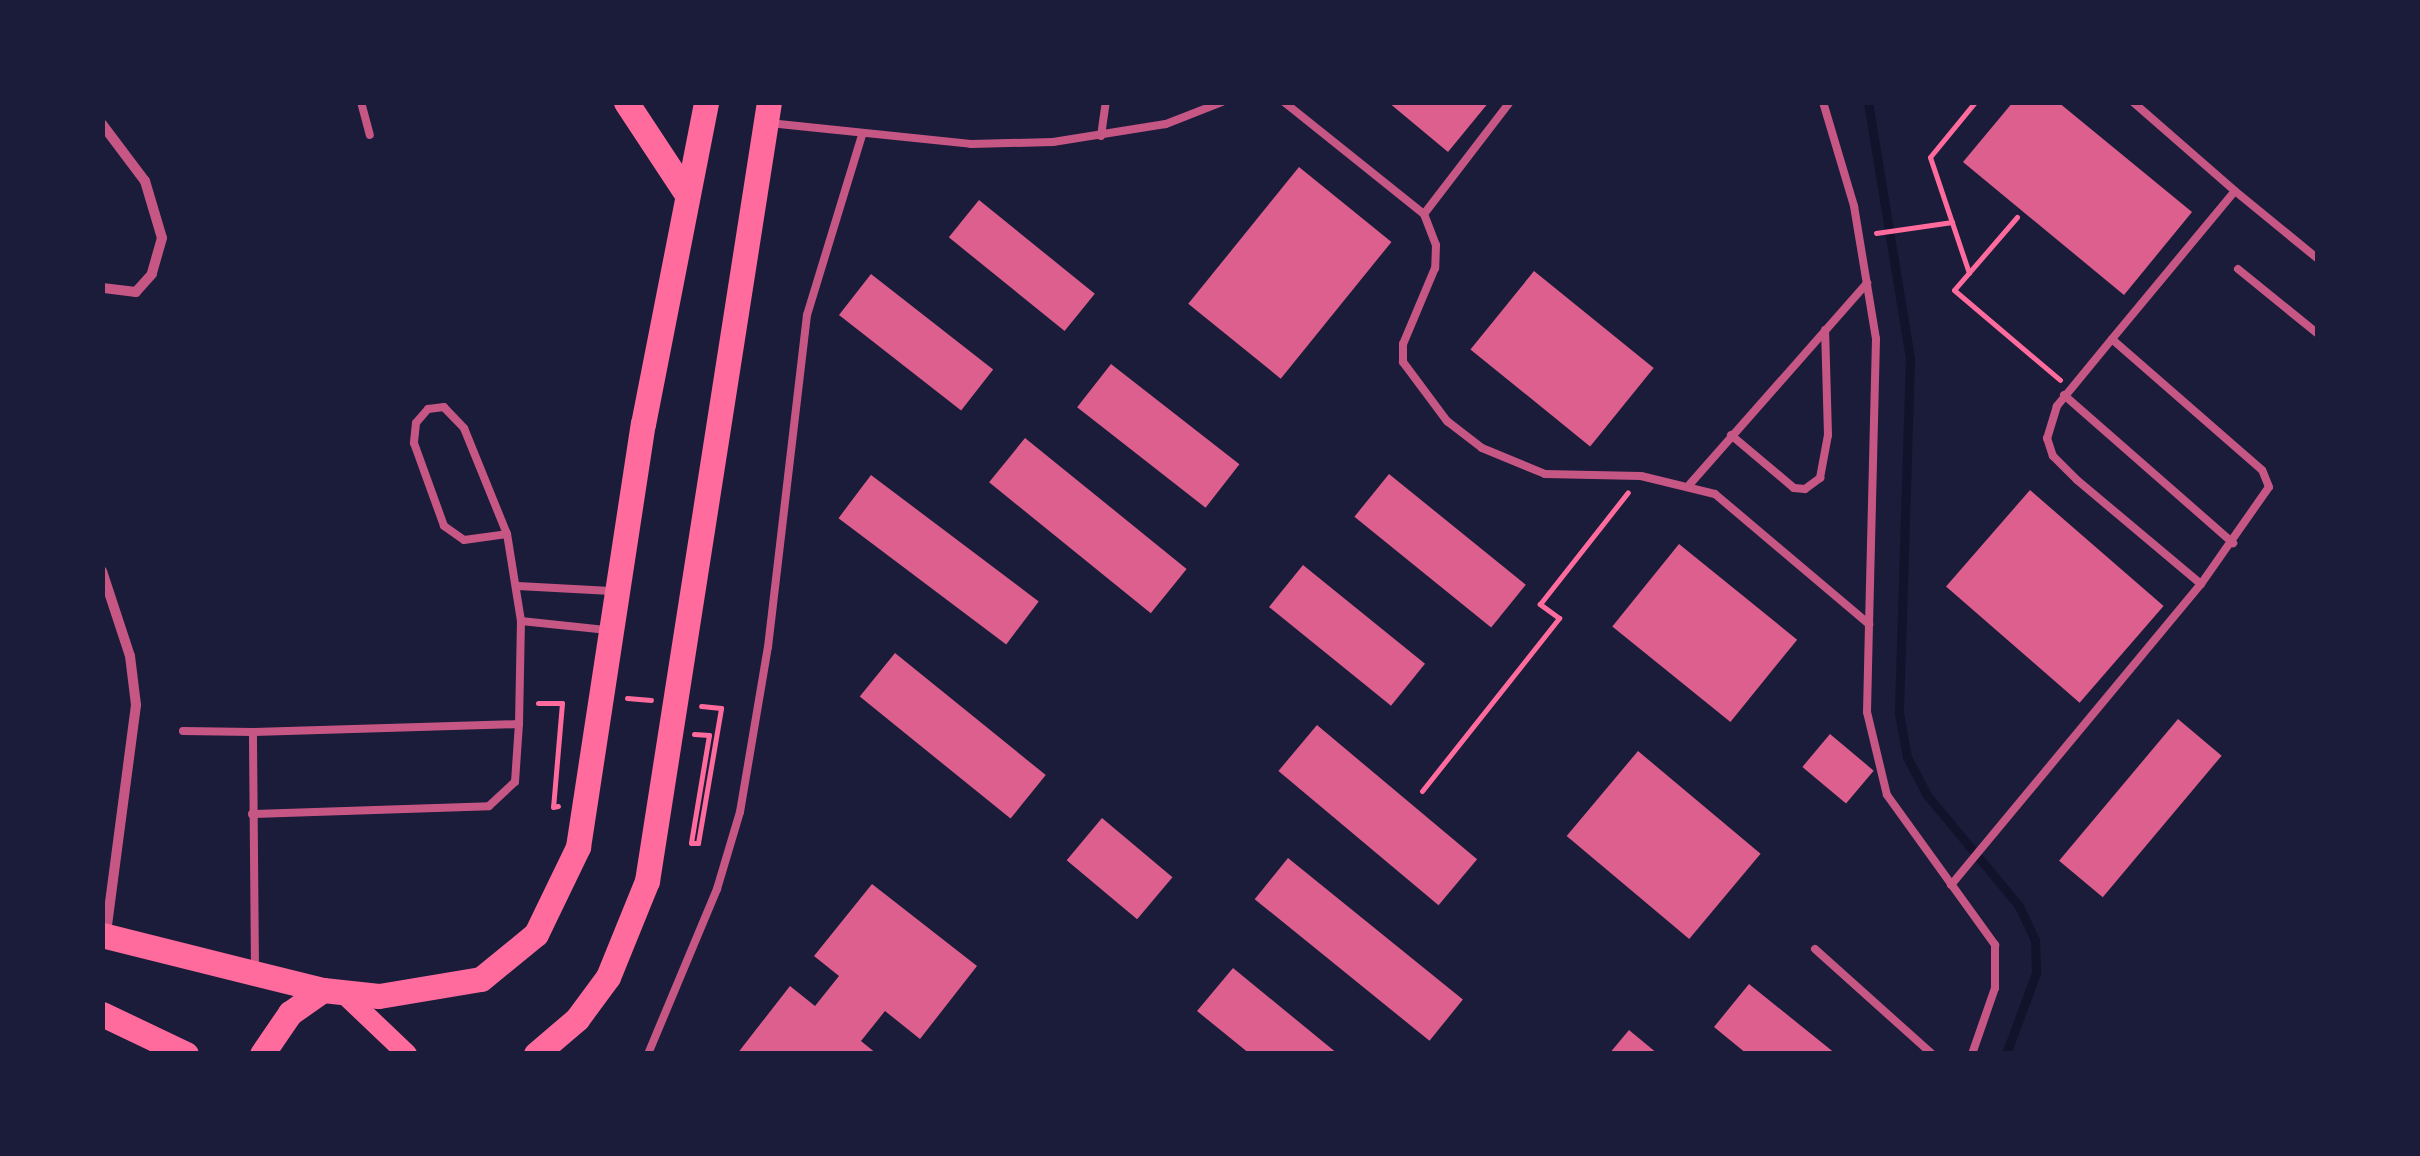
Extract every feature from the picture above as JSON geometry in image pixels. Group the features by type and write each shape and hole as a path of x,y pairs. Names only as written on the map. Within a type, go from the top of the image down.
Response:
{"main road":[{"path":"626,102 686,193"},
{"path":"104,935 334,992 412,995 465,984 508,962 536,934 578,848 616,591 686,193 706,102"},
{"path":"536,1054 577,1020 624,948 647,881 768,112"},
{"path":"262,1054 290,1013 334,992"},
{"path":"334,992 407,1054"},
{"path":"102,1014 186,1054"},
{"path":"568,1054 577,1020"}],"street":[{"path":"102,124 145,181 162,238 152,274 136,292 102,288"},
{"path":"102,571 130,656 136,724 104,935"}],"lane":[{"path":"361,102 370,135"},
{"path":"1101,136 1106,102"},
{"path":"768,112 862,135 971,144 1101,136 1166,124 1222,102"},
{"path":"1284,102 1424,214 1436,245 1434,268 1406,333 1403,362 1433,408 1482,448 1545,474 1641,476 1690,484 1715,494 1869,624"},
{"path":"1424,214 1510,102"},
{"path":"1823,102 1837,139 1876,338 1869,624 1873,753 1887,795 1995,945 1995,988 1972,1054"},
{"path":"2134,102 2318,259"},
{"path":"648,1054 717,890 740,812 768,648 807,315 862,135"},
{"path":"2200,584 2053,456 2048,420 2235,191"},
{"path":"2238,270 2318,334"},
{"path":"1690,484 1867,282"},
{"path":"1731,435 1794,488 1805,489 1820,478 1828,435 1825,330"},
{"path":"1951,885 2200,584 2265,498 2268,478 2112,339"},
{"path":"2067,392 2233,543"},
{"path":"252,814 489,806 515,782 521,620 507,534 464,428 444,408 428,409 416,423 414,443 444,526 464,540 507,534"},
{"path":"518,586 616,591"},
{"path":"521,620 611,630"},
{"path":"183,732 519,724"},
{"path":"253,732 255,970"},
{"path":"1815,949 1932,1054"}],"path":[{"path":"1969,273 1930,157 1974,103"},
{"path":"2016,217 1954,290 2067,392"},
{"path":"1878,233 1952,222"},
{"path":"1422,792 1560,618 1540,604 1641,476"}],"building":[{"path":"1388,102 1489,102 1448,152"},
{"path":"2013,102 2058,102 2192,212 2124,295 1963,162"},
{"path":"1299,167 1391,242 1281,379 1188,304"},
{"path":"979,200 1095,294 1065,331 949,237"},
{"path":"1534,271 1654,368 1590,446 1470,349"},
{"path":"871,274 993,369 961,410 839,315"},
{"path":"1111,364 1239,464 1206,508 1077,407"},
{"path":"1025,438 1187,569 1151,613 989,482"},
{"path":"1389,474 1526,585 1491,628 1354,517"},
{"path":"871,475 1039,601 1006,645 839,518"},
{"path":"2030,490 2164,606 2080,703 1946,587"},
{"path":"1679,544 1797,640 1730,722 1612,626"},
{"path":"1303,565 1425,664 1391,706 1269,607"},
{"path":"895,653 1046,775 1011,819 860,697"},
{"path":"2178,719 2222,756 2103,897 2059,861"},
{"path":"1317,725 1477,859 1439,905 1278,771"},
{"path":"1830,734 1874,771 1846,804 1802,767"},
{"path":"1638,751 1761,854 1689,939 1567,836"},
{"path":"1102,818 1172,877 1137,919 1067,860"},
{"path":"1288,858 1463,1000 1430,1041 1255,899"},
{"path":"872,884 977,966 920,1039 885,1011 861,1041 877,1054 737,1054 790,986 815,1006 839,976 814,956"},
{"path":"1233,968 1338,1054 1250,1054 1197,1011"},
{"path":"1749,984 1836,1054 1747,1054 1714,1027"},
{"path":"1629,1030 1658,1054 1609,1054"}],"waterway":[{"path":"1868,102 1910,359 1899,713 1907,757 1927,795 2019,906 2035,940 2036,973 2006,1054"}]}
